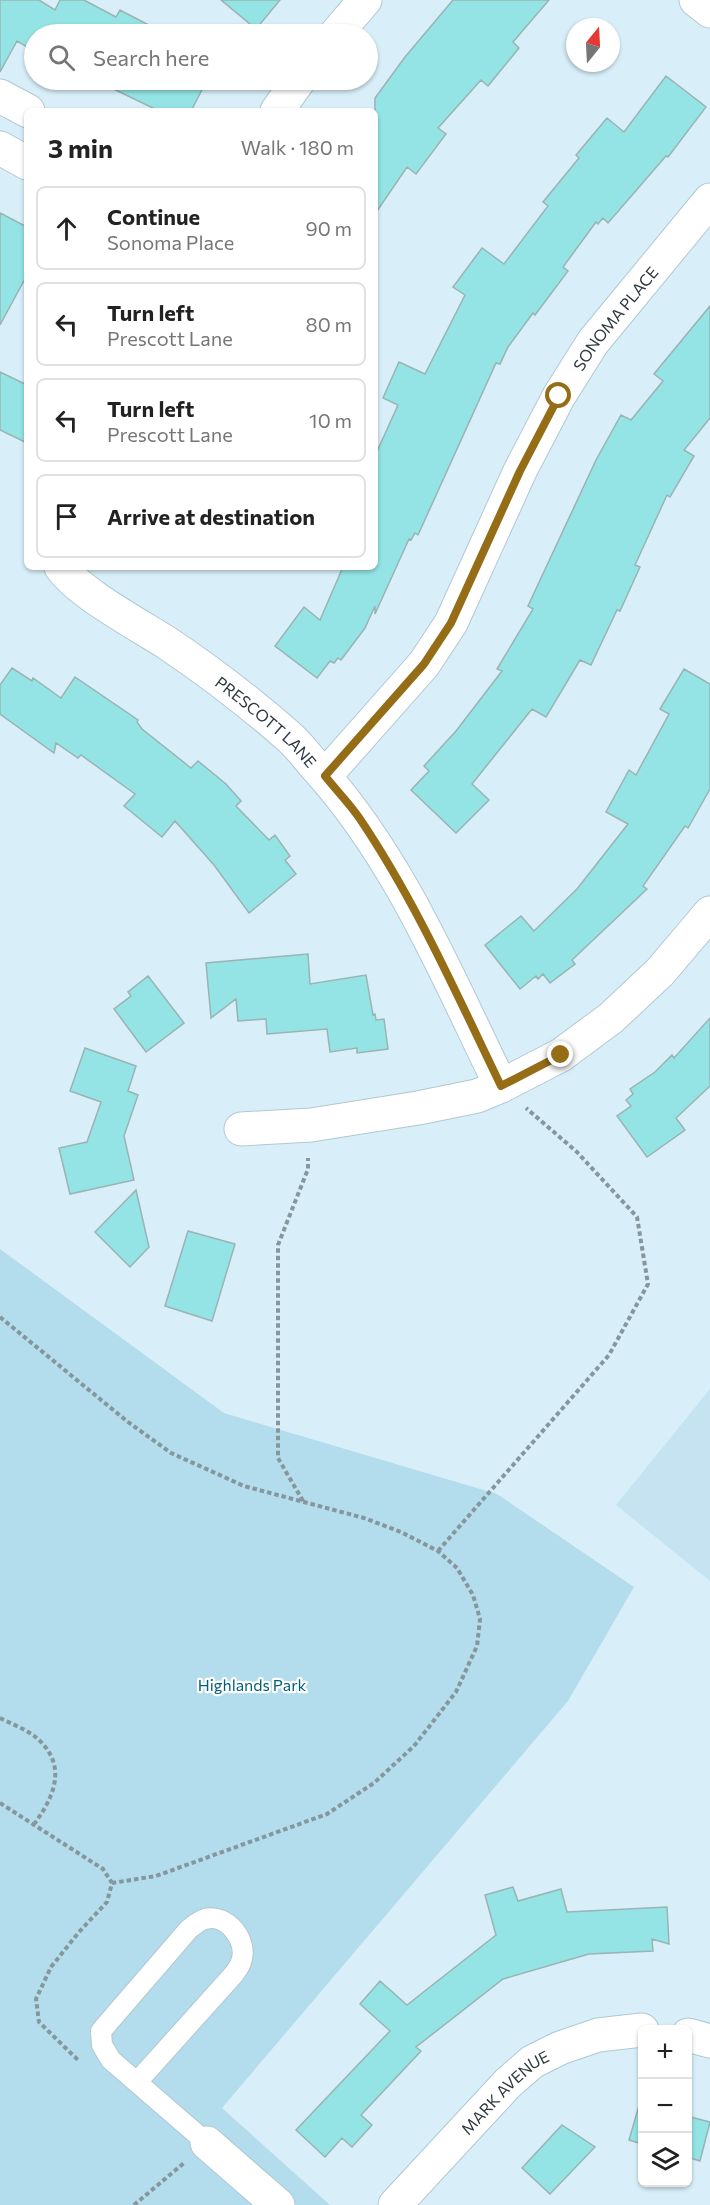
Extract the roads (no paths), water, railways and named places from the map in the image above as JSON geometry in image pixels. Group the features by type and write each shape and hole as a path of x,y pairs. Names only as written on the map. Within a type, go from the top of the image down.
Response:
{"street":[{"path":"345,24 365,0"},
{"path":"696,0 710,11"},
{"path":"279,108 292,90"},
{"path":"0,96 24,109"},
{"path":"0,148 24,161"},
{"name":"SONOMA PLACE","path":"325,776 424,664 451,623 520,471 559,396 594,342 710,200"},
{"name":"PRESCOTT LANE","path":"64,570 77,585 170,645 251,705 290,737 325,776 358,817 395,873 501,1086"},
{"path":"241,1129 311,1125 418,1108 477,1096 501,1086 561,1055 611,1018 660,972 710,913"},
{"name":"MARK AVENUE","path":"395,2205 508,2083 532,2062 560,2048 598,2035 638,2030"},
{"path":"692,2036 710,2041"},
{"path":"199,2150 278,2205"}],"lane":[{"path":"137,2082 234,1974 242,1961 242,1947 237,1933 221,1920 205,1919 189,1929 101,2031 102,2045 111,2060 137,2082 199,2150"}],"park label":[{"name":"Highlands Park","path":"252,1684"}]}
